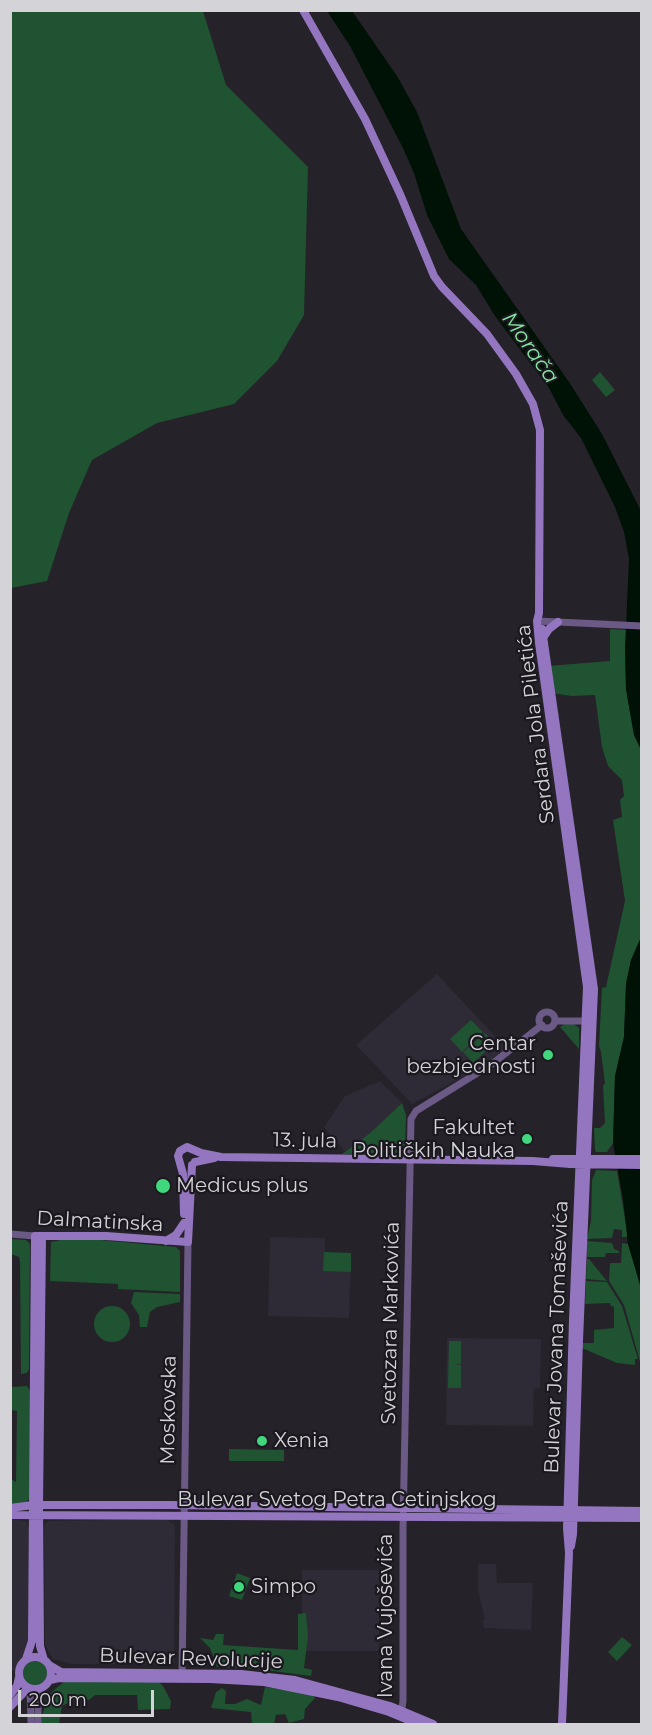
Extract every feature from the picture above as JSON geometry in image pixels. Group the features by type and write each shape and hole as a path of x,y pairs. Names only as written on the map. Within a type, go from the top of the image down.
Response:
{"main road":[{"name":"Serdara Jola Piletića","path":"303,10 365,119 399,192 434,277 489,337 520,379 534,406 542,440 539,618 554,752 585,961 589,1021"},
{"path":"541,640 558,622"},
{"name":"Serdara Jola Piletića","path":"541,640 593,976 589,1021 584,1162"},
{"path":"189,1147 196,1152 221,1157 182,1164 178,1156 182,1149 189,1147"},
{"path":"194,1163 196,1152"},
{"name":"13. jula","path":"221,1157 599,1162"},
{"path":"599,1162 642,1160"},
{"name":"Bulevar Jovana Tomaševića","path":"562,1725 569,1556 573,1534 570,1514 584,1162"},
{"path":"599,1162 642,1166"},
{"name":"Moskovska","path":"186,1244 194,1163"},
{"name":"Moskovska","path":"182,1164 186,1244"},
{"path":"164,1241 174,1237 184,1223"},
{"path":"10,1707 29,1688 41,1688 50,1680 51,1671 40,1646 36,1515 39,1236"},
{"name":"Dalmatinska","path":"39,1236 106,1236 186,1244"},
{"name":"Bulevar Svetog Petra Cetinjskog","path":"10,1508 36,1505 184,1506 570,1514 642,1518"},
{"name":"Bulevar Svetog Petra Cetinjskog","path":"570,1514 642,1511"},
{"name":"Bulevar Svetog Petra Cetinjskog","path":"10,1515 404,1512"},
{"path":"10,1695 17,1686 19,1669 26,1659 32,1641 36,1515"},
{"path":"26,1659 37,1657 47,1663"},
{"name":"Bulevar Revolucije","path":"47,1663 61,1672 182,1676"},
{"name":"Bulevar Revolucije","path":"50,1680 241,1674 295,1680 330,1689 433,1725"},
{"path":"19,1677 29,1688"},
{"name":"Bulevar Revolucije","path":"401,1713 418,1725"}],"street":[{"path":"539,618 558,622 642,626"},
{"path":"546,1012 552,1014 555,1021 551,1027 542,1025 540,1018 546,1012"},
{"path":"555,1021 589,1021"},
{"name":"Svetozara Markovića","path":"404,1512 411,1119 414,1112 492,1064 542,1025"},
{"name":"Dalmatinska","path":"10,1234 39,1236"},
{"name":"Moskovska","path":"182,1676 186,1244"},
{"name":"Ivana Vujoševića","path":"401,1713 404,1512"},
{"path":"29,1688 31,1725"},
{"path":"38,1725 38,1700 41,1688"}],"shaded area":[{"path":"437,974 507,1049 498,1058 412,1104 356,1045"},
{"path":"380,1081 402,1103 370,1133 345,1151 324,1127 345,1096"},
{"path":"270,1237 325,1238 325,1255 351,1255 349,1318 268,1316"},
{"path":"447,1338 541,1339 540,1388 534,1389 533,1426 446,1425"},
{"path":"11,1519 26,1521 29,1528 31,1644 27,1653 19,1660 15,1670 11,1670"},
{"path":"165,1519 174,1524 175,1529 174,1661 172,1664 72,1664 53,1659 45,1645 44,1525 49,1521"},
{"path":"478,1564 496,1564 497,1583 533,1583 531,1630 484,1628 482,1621 485,1619 478,1591"},
{"path":"302,1570 379,1570 379,1651 302,1651"}],"green space":[{"path":"11,10 203,11 226,85 308,167 304,315 277,361 234,404 157,423 92,460 69,513 47,581 11,588"},
{"path":"600,372 615,390 606,397 592,380"},
{"path":"610,629 627,630 626,689 634,735 642,750 642,937 631,960 626,984 624,1037 615,1076 613,1143 607,1152 596,1152 594,1128 600,1128 605,1123 603,1086 605,1083 599,1046 602,988 606,987 625,901 613,820 622,817 620,800 624,796 622,780 608,766 602,747 595,695 572,696 551,693 548,666 610,661"},
{"path":"471,1020 483,1032 462,1052 450,1039"},
{"path":"565,1024 574,1024 579,1028 579,1049 560,1027"},
{"path":"485,1033 494,1044 473,1063 463,1052"},
{"path":"402,1103 406,1115 403,1153 342,1154 370,1133"},
{"path":"596,1170 617,1171 628,1237 622,1237 622,1230 614,1229 612,1238 587,1239 591,1221 592,1180"},
{"path":"79,1238 176,1247 180,1251 180,1292 118,1289 118,1284 50,1281 51,1242 78,1240"},
{"path":"11,1239 26,1240 30,1244 29,1369 27,1373 21,1374 20,1262 19,1257 11,1254"},
{"path":"587,1241 612,1243 614,1249 619,1253 606,1253 605,1257 587,1257"},
{"path":"622,1243 628,1244 641,1288 641,1365 624,1305 609,1281 610,1263 621,1263"},
{"path":"324,1252 351,1253 351,1272 323,1271"},
{"path":"587,1259 589,1259 607,1281 586,1279"},
{"path":"586,1281 607,1282 622,1306 638,1359 635,1359 635,1365 617,1363 582,1348 582,1343 594,1343 594,1330 614,1328 614,1307 610,1303 585,1304"},
{"path":"134,1292 180,1294 180,1302 157,1307 150,1312 147,1327 140,1327 139,1315 131,1303"},
{"path":"112,1306 124,1312 130,1324 124,1336 112,1342 100,1336 94,1324 100,1312"},
{"path":"449,1341 461,1341 461,1364 453,1364 461,1365 461,1388 448,1388"},
{"path":"27,1386 30,1391 30,1498 26,1502 11,1506 10,1478 16,1482 17,1411 11,1410 11,1387"},
{"path":"229,1449 284,1450 284,1461 229,1461"},
{"name":"Simpo","path":"237,1573 250,1578 242,1600 229,1596"},
{"path":"306,1613 308,1637 304,1668 312,1670 311,1676 257,1669 217,1667 210,1648 200,1638 213,1640 216,1634 224,1634 223,1645 298,1650 298,1614"},
{"path":"622,1637 632,1645 617,1661 608,1652"},
{"path":"35,1661 40,1662 46,1668 46,1678 40,1684 35,1685 30,1684 24,1678 23,1673 24,1668 30,1662"},
{"path":"65,1681 159,1682 171,1701 170,1709 138,1710 137,1695 95,1695 89,1700 76,1699 62,1706 59,1724 40,1724 48,1695"},
{"path":"265,1687 310,1693 315,1698 305,1709 304,1719 289,1723 285,1714 276,1715 274,1724 252,1724 251,1712 211,1708 216,1692 222,1688 226,1691 225,1704 235,1704 247,1699 261,1705"}],"water":[{"name":"Morača","path":"327,11 352,11 397,76 417,112 461,229 569,382 602,434 641,511 641,750 634,735 626,689 625,648 629,559 624,532 615,507 581,438 563,415 549,388 495,316 476,285 449,259 427,215 414,173 403,148 350,46"},
{"path":"641,937 641,1288 628,1244 613,1143 615,1076 624,1037 626,984 631,960"}],"place":[{"name":"Centar bezbjednosti","path":"548,1055"},
{"name":"Fakultet Političkih Nauka","path":"527,1139"},
{"name":"Medicus plus","path":"163,1186"},
{"name":"Xenia","path":"262,1441"},
{"name":"Simpo","path":"239,1587"}]}
